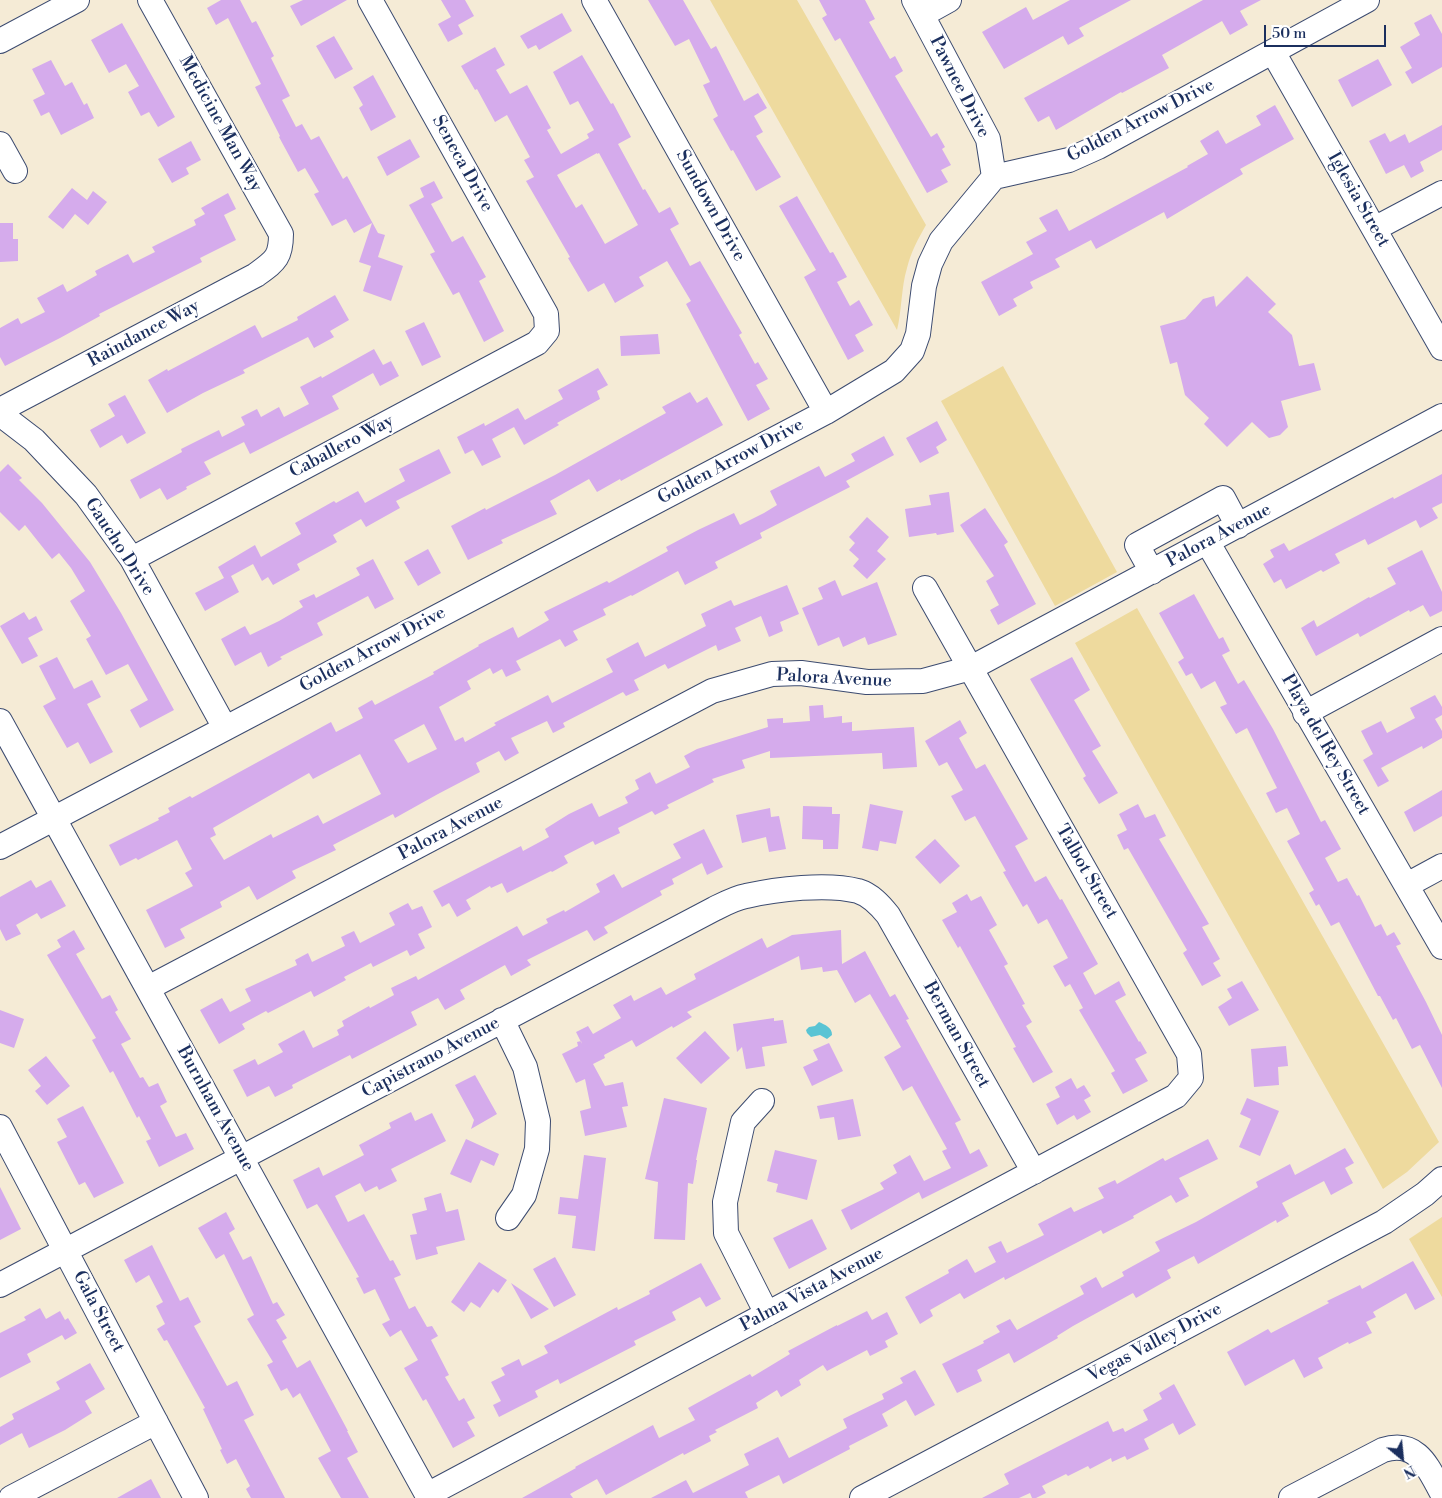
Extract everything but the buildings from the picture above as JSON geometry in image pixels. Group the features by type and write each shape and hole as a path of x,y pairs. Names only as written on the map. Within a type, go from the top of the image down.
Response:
{"street":[{"path":"0,42 76,0"},
{"name":"Medicine Man Way","path":"150,0 281,234 281,250"},
{"name":"Seneca Drive","path":"370,0 546,314 547,331"},
{"name":"Sundown Drive","path":"594,0 826,412"},
{"path":"918,7 949,0"},
{"name":"Golden Arrow Drive","path":"0,847 826,412 894,371 912,352 918,334 924,286 930,264 941,241 994,177 1069,160 1098,147 1368,0"},
{"name":"Pawnee Drive","path":"918,7 988,139 994,177"},
{"name":"Iglesia Street","path":"1273,52 1442,348"},
{"path":"0,144 15,171"},
{"path":"1374,229 1442,193"},
{"name":"Raindance Way","path":"0,410 256,275 272,263 281,250"},
{"name":"Caballero Way","path":"132,559 537,343 547,331"},
{"name":"Gaucho Drive","path":"0,414 34,440 86,495 132,559 225,728"},
{"name":"Palora Avenue","path":"148,988 712,691 772,674 802,673 868,682 923,681 971,668 1208,543 1442,416"},
{"path":"1152,572 1137,545 1223,498 1238,526"},
{"name":"Playa del Rey Street","path":"1208,543 1442,947"},
{"name":"Talbot Street","path":"926,588 1189,1054 1191,1078"},
{"path":"1305,713 1442,639"},
{"name":"Burnham Avenue","path":"0,721 428,1496"},
{"path":"1407,885 1442,866"},
{"name":"Capistrano Avenue","path":"0,1285 714,908 745,896 786,889 834,888 859,892 876,901"},
{"name":"Berman Street","path":"876,901 888,914 1034,1172"},
{"path":"502,1020 525,1067 538,1121 537,1149 524,1195 508,1218"},
{"name":"Palma Vista Avenue","path":"428,1496 1176,1096 1191,1078"},
{"path":"762,1101 744,1122 725,1202 726,1233 767,1314"},
{"name":"Gala Street","path":"0,1127 196,1498"},
{"name":"Vegas Valley Drive","path":"862,1498 1384,1222 1426,1194 1442,1179"},
{"path":"12,1498 156,1422"},
{"path":"1291,1498 1390,1447 1404,1447 1421,1459 1442,1493"}],"sand":[{"path":"710,0 797,0 926,225 915,246 907,268 897,330"},
{"path":"1003,366 1117,572 1055,606 941,401"},
{"path":"1137,608 1439,1142 1407,1172 1383,1189 1075,643"},
{"path":"1442,1217 1442,1297 1409,1239"}],"water":[{"path":"819,1022 831,1030 832,1035 827,1039 820,1035 811,1037 807,1033 806,1030 809,1027 815,1026"}]}
